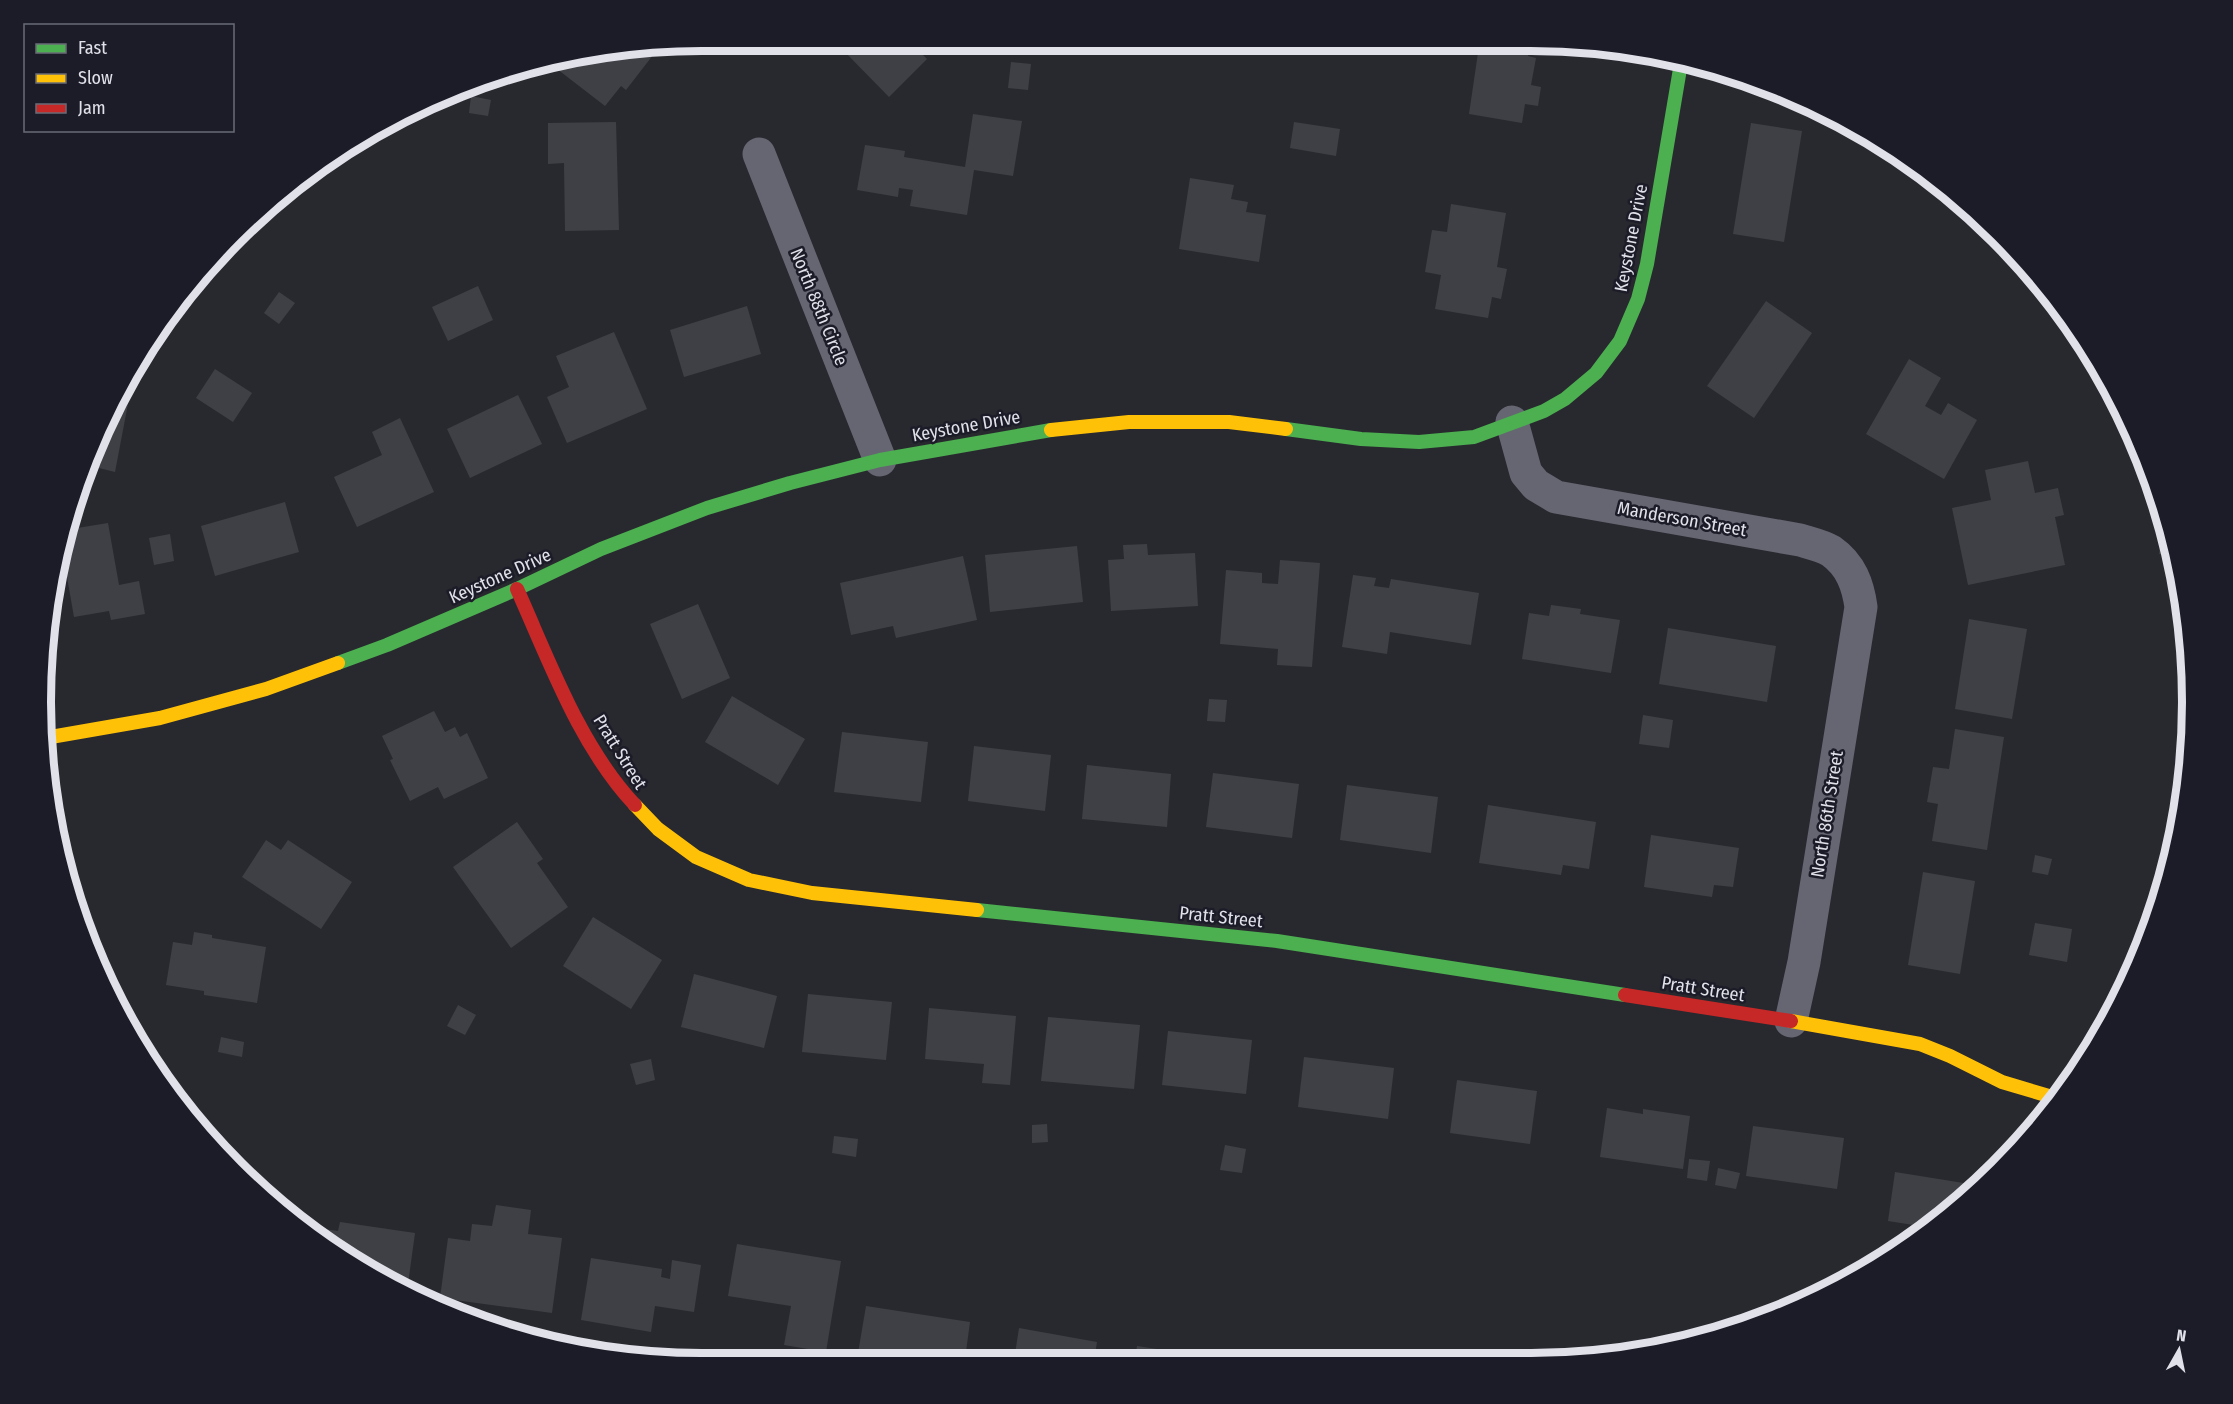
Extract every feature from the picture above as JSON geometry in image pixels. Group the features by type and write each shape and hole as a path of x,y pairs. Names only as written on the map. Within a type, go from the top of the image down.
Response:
{"street":[{"name":"Keystone Drive","path":"52,737 160,718 266,689 387,645 517,589 601,549 707,508 790,483 880,460 1041,431 1129,422 1229,422 1361,439 1419,442 1474,437 1544,411 1565,399 1596,374 1620,341 1638,299 1647,264 1680,69"},
{"name":"North 88th Circle","path":"759,154 880,460"},
{"name":"Manderson Street","path":"1512,422 1526,473 1536,485 1556,497 1800,540 1830,551 1849,568 1858,588 1861,607"},
{"name":"Pratt Street","path":"517,589 586,735 617,787 656,829 691,854 738,876 773,887 812,893 1277,941 1791,1021 1920,1044 2002,1082 2049,1096"},
{"name":"North 86th Street","path":"1791,1021 1804,962 1861,607"}],"building":[{"path":"844,51 919,51 927,59 889,97"},
{"path":"1478,51 1528,51 1528,56 1536,58 1531,85 1541,87 1538,106 1525,104 1522,123 1469,114"},
{"path":"655,52 626,90 621,86 605,106 556,68"},
{"path":"1011,62 1031,64 1028,90 1008,88"},
{"path":"471,96 491,100 488,116 469,113"},
{"path":"973,114 1022,121 1013,176 974,170 967,215 910,206 913,190 899,188 898,197 857,190 865,145 905,151 904,157 965,167"},
{"path":"616,122 619,230 565,231 564,163 548,164 548,123"},
{"path":"1294,122 1340,129 1336,156 1290,148"},
{"path":"1751,123 1802,131 1784,242 1733,234"},
{"path":"1190,178 1234,185 1231,199 1248,202 1246,212 1266,215 1259,262 1179,249"},
{"path":"1451,204 1506,213 1497,267 1507,269 1501,299 1492,297 1488,318 1435,309 1441,275 1425,272 1432,230 1447,232"},
{"path":"478,286 493,320 448,341 432,307"},
{"path":"279,292 295,303 279,324 264,313"},
{"path":"1766,301 1812,333 1754,418 1707,386"},
{"path":"747,306 761,354 684,377 670,330"},
{"path":"614,332 647,409 567,443 547,397 569,387 556,356"},
{"path":"1909,359 1941,378 1925,406 1941,415 1948,403 1977,420 1944,479 1866,434"},
{"path":"215,369 252,393 233,422 196,398"},
{"path":"131,390 115,472 96,467"},
{"path":"518,395 542,444 470,478 447,429"},
{"path":"400,418 434,492 357,527 334,477 382,455 372,432"},
{"path":"2028,461 2035,493 2058,488 2064,515 2055,517 2065,565 1968,585 1952,508 1991,500 1985,470"},
{"path":"285,502 299,552 215,576 201,526"},
{"path":"108,523 119,585 139,581 145,614 111,620 109,611 74,617 65,568 75,528"},
{"path":"170,534 174,561 154,565 149,538"},
{"path":"2161,539 2165,555 2159,554"},
{"path":"1147,544 1148,555 1195,553 1198,606 1111,611 1108,560 1124,559 1123,545"},
{"path":"1077,546 1083,602 990,612 985,555"},
{"path":"963,556 977,620 896,638 893,626 851,635 840,583"},
{"path":"1280,560 1320,563 1312,667 1277,665 1278,649 1220,644 1226,570 1262,573 1262,583 1278,584"},
{"path":"1353,575 1376,578 1374,586 1389,588 1391,579 1479,593 1471,645 1390,632 1387,654 1342,647"},
{"path":"698,604 730,678 682,699 650,624"},
{"path":"1551,605 1581,609 1580,614 1620,620 1611,673 1522,659 1529,613 1549,616"},
{"path":"1969,619 2027,629 2012,719 1955,709"},
{"path":"1668,628 1776,646 1767,702 1659,684"},
{"path":"732,696 805,739 778,785 705,742"},
{"path":"1209,699 1227,700 1225,722 1207,721"},
{"path":"434,711 445,732 455,727 460,737 467,733 488,778 444,799 438,787 410,801 390,760 393,759 382,736"},
{"path":"1643,715 1673,720 1669,748 1639,744"},
{"path":"1955,729 2004,737 1987,850 1932,841 1938,804 1927,802 1933,767 1949,769"},
{"path":"842,732 928,742 921,802 834,792"},
{"path":"974,746 1051,755 1045,811 968,801"},
{"path":"1087,765 1171,774 1167,827 1082,819"},
{"path":"1213,773 1299,784 1292,838 1206,827"},
{"path":"1347,785 1438,797 1431,853 1340,840"},
{"path":"1488,805 1596,822 1589,869 1563,865 1561,875 1479,863"},
{"path":"517,822 543,859 537,863 568,907 511,948 453,867"},
{"path":"1651,835 1739,848 1733,887 1714,885 1712,897 1644,887"},
{"path":"266,840 281,850 288,840 352,882 321,929 242,877"},
{"path":"2035,855 2052,859 2048,875 2032,872"},
{"path":"1923,872 1975,881 1960,974 1908,965"},
{"path":"593,917 662,960 631,1009 563,966"},
{"path":"2035,923 2072,929 2067,962 2029,955"},
{"path":"194,932 212,935 212,938 266,947 257,1003 204,995 204,991 166,985 173,942 192,945"},
{"path":"694,974 777,996 764,1048 681,1027"},
{"path":"808,994 892,1002 886,1060 802,1052"},
{"path":"458,1005 476,1015 465,1035 447,1026"},
{"path":"929,1008 1016,1016 1010,1085 982,1083 984,1064 925,1059"},
{"path":"1048,1017 1140,1025 1134,1089 1041,1081"},
{"path":"1168,1031 1252,1040 1246,1094 1162,1085"},
{"path":"221,1037 244,1042 242,1057 218,1052"},
{"path":"1304,1057 1394,1068 1388,1119 1298,1107"},
{"path":"651,1059 655,1080 636,1085 630,1064"},
{"path":"1457,1080 1537,1091 1530,1144 1450,1133"},
{"path":"1607,1108 1643,1114 1643,1109 1690,1116 1683,1169 1600,1157"},
{"path":"1047,1124 1048,1142 1032,1143 1032,1125"},
{"path":"1753,1126 1844,1138 1837,1189 1746,1176"},
{"path":"834,1136 858,1139 856,1157 832,1153"},
{"path":"1225,1145 1246,1149 1242,1173 1220,1170"},
{"path":"1689,1159 1710,1161 1707,1181 1687,1178"},
{"path":"1718,1168 1740,1173 1736,1189 1715,1185"},
{"path":"1895,1172 1968,1184 1917,1226 1888,1221"},
{"path":"496,1205 531,1210 528,1234 562,1238 552,1313 440,1297 448,1238 470,1241 472,1224 492,1226"},
{"path":"340,1222 415,1233 408,1283 376,1266 320,1228 338,1231"},
{"path":"737,1244 841,1261 826,1352 784,1345 791,1306 728,1296"},
{"path":"591,1258 662,1269 661,1277 670,1279 672,1260 701,1265 694,1312 655,1306 651,1332 581,1320"},
{"path":"866,1306 970,1322 966,1353 858,1353"},
{"path":"1019,1328 1097,1342 1095,1353 1015,1353"},
{"path":"1137,1346 1183,1353 1136,1353"}],"traffic: fast":[{"path":"1286,429 1361,439 1419,442 1474,437 1544,411 1565,399 1596,373 1620,341 1638,299 1647,264 1680,69"},
{"path":"338,663 387,645 517,589 601,549 707,508 790,483 880,460 1051,430"},
{"path":"977,910 1277,941 1625,995"}],"traffic: slow":[{"path":"1051,430 1129,422 1229,422 1286,429"},
{"path":"52,737 160,718 266,689 338,663"},
{"path":"635,805 658,829 696,857 749,880 812,893 977,910"},
{"path":"1791,1021 1920,1044 2002,1082 2049,1096"}],"traffic: jam":[{"path":"517,589 567,702 582,730 615,782 635,805"},
{"path":"1625,995 1791,1021"}]}
